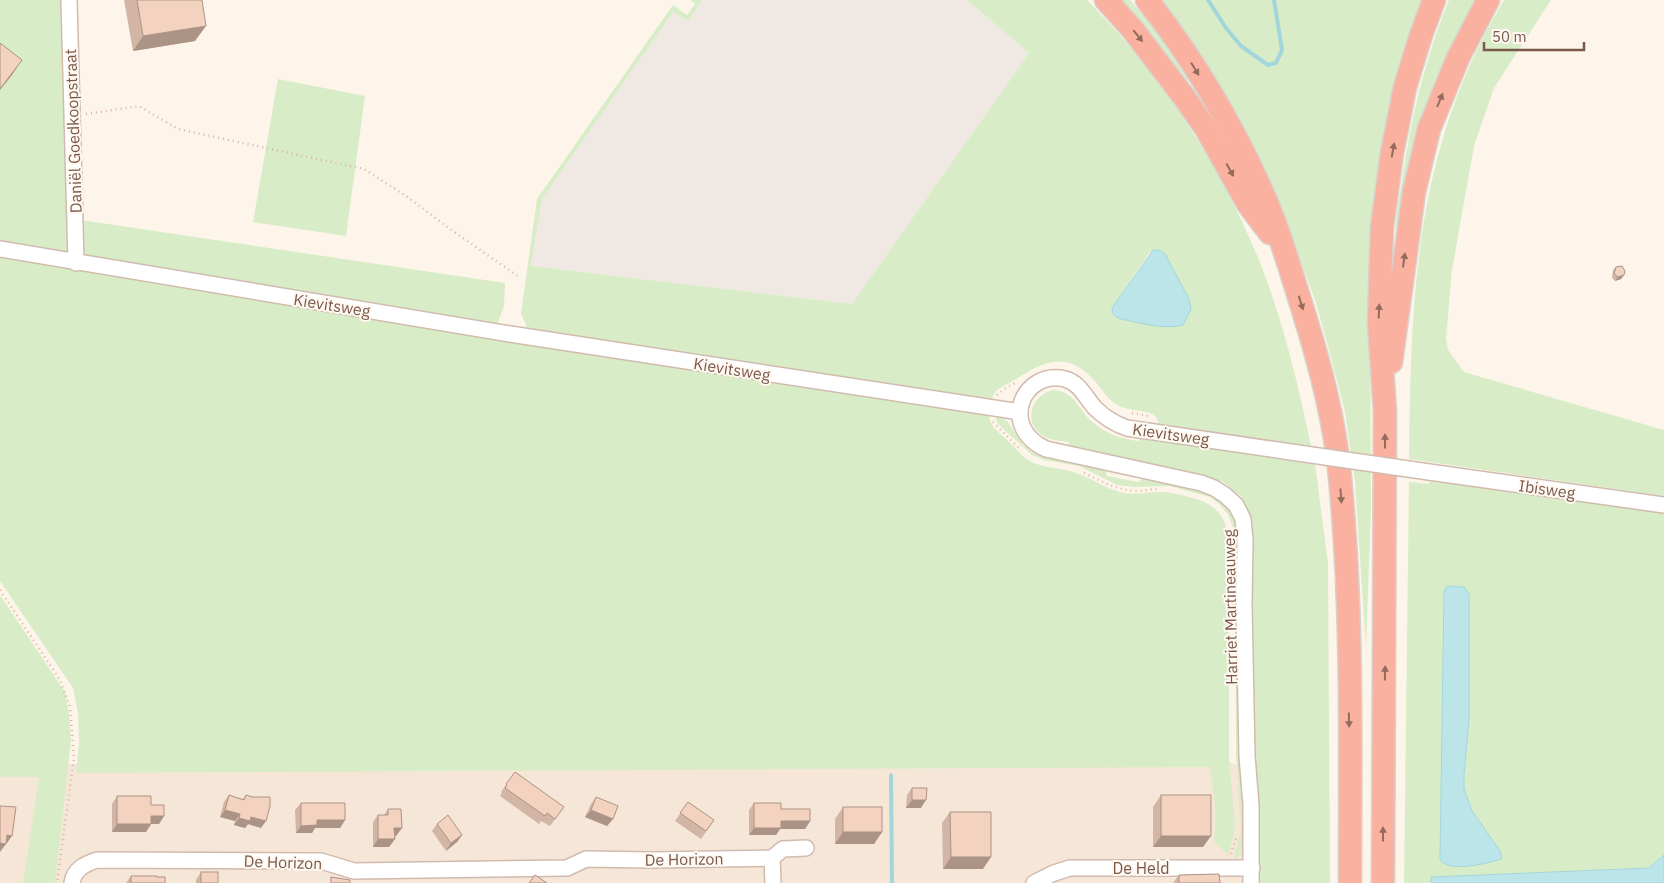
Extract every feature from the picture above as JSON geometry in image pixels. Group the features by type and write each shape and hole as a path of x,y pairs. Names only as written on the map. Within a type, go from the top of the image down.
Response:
{"highway":[{"path":"1106,0 1133,30 1184,97 1205,127 1248,204 1286,256"},
{"path":"1147,0 1188,58 1237,139 1261,188 1286,256 1320,365 1340,477 1348,602 1350,883"},
{"path":"1383,883 1385,412 1379,323 1382,227 1387,187 1405,88 1421,34 1434,0"},
{"path":"1385,412 1402,271 1419,165 1429,129 1458,58 1488,0"}],"street":[{"name":"Daniël Goedkoopstraat","path":"69,0 76,262"},
{"name":"Kievitsweg","path":"0,249 510,334 1020,412 1023,400 1031,388 1046,380 1055,378 1066,379 1081,389 1095,408 1107,419 1127,428 1429,472"},
{"name":"Harriet Martineauweg","path":"1020,412 1019,421 1022,429 1035,444 1046,450 1201,483 1225,495 1236,505 1243,519 1245,540 1244,605 1247,746 1251,806 1251,876"},
{"name":"Ibisweg","path":"1429,472 1664,505"},
{"name":"De Horizon","path":"72,883 73,878 82,865 97,860 321,861 354,871 567,868 586,859 772,858 783,849 806,848"},
{"path":"772,858 773,883"},
{"name":"De Held","path":"1034,883 1054,873 1070,868 1230,868 1251,876"}],"path":[{"path":"73,116 139,106 178,129 364,169 406,196 452,231 520,277"},
{"path":"992,408 994,424 1021,450"},
{"path":"1078,471 1122,490 1167,489"},
{"path":"0,590 60,680 70,707 74,758 56,883"},
{"path":"1230,868 1231,855 1237,835"}],"shaded area":[{"path":"702,0 967,0 1029,53 852,304 531,266 542,199 673,12 688,21"},
{"path":"1219,759 1296,784 1296,883 0,883 0,764"}],"green space":[{"path":"0,0 63,0 69,253 0,242"},
{"path":"691,0 702,0 688,21 673,12 542,199 531,266 852,304 1029,53 967,0 1087,0 1134,50 1175,105 1219,177 1245,227 1280,319 1292,361 1311,446 1160,426 1153,414 1121,407 1116,404 1090,376 1078,367 1066,362 1044,364 1033,369 1000,388 995,392 991,401 526,329 526,324 521,314 537,199 673,5 687,15 695,4","holes":["1153,250 1174,327 1121,319 1112,312 1112,308 1149,253"]},
{"path":"1119,0 1130,0 1153,27 1188,79 1185,82 1160,47"},
{"path":"1160,0 1424,0 1370,291 1371,508 1366,649 1355,482 1345,412 1315,300 1291,235"},
{"path":"1449,0 1476,0 1440,72 1430,98 1396,241 1397,210 1414,111 1426,66"},
{"path":"1504,0 1551,0 1494,88 1474,146 1452,270 1446,338 1448,350 1464,372 1664,430 1664,496 1409,459 1412,338 1416,279 1424,222 1435,166 1452,111 1474,55"},
{"path":"278,79 365,96 346,236 253,222"},
{"path":"81,220 505,283 504,306 497,325 199,277 82,255"},
{"path":"0,257 183,288 284,302 989,414 994,428 1022,455 1034,463 1074,472 1119,492 1134,494 1171,493 1205,502 1220,515 1227,528 1229,537 1229,757 1235,825 1228,855 1214,841 1216,815 1210,767 76,773 79,743 78,713 73,688 0,581"},
{"path":"1054,390 1062,392 1073,399 1089,419 1100,428 1121,438 1139,441 1140,436 1315,464 1328,563 1330,883 1258,883 1252,761 1252,535 1249,513 1241,496 1223,482 1135,460 1068,447 1069,442 1045,437 1032,423 1032,409 1040,397"},
{"path":"996,415 1007,421 1023,445 1035,454 1046,458 1066,460 1105,469 1107,476 1138,482 1147,476 1194,488 1216,497 1225,504 1233,515 1239,538 1239,758 1244,805 1244,849 1241,855 1234,860 1241,832 1236,753 1235,536 1228,515 1210,497 1169,486 1135,487 1117,485 1079,466 1044,460 1032,455 999,425"},
{"path":"1430,481 1448,482 1664,512 1664,855 1650,868 1432,877 1431,883 1404,883 1409,482 1429,484","holes":["1447,586 1468,664 1469,719 1464,789 1472,811 1479,865 1452,866 1443,863 1440,859 1444,591"]},
{"path":"0,595 65,692 71,742 55,883 23,883 39,777 0,777"}],"water":[{"path":"1153,250 1159,250 1165,254 1189,299 1191,309 1183,325 1168,327 1144,324 1114,315 1112,308"},
{"path":"1447,586 1464,587 1469,594 1469,719 1464,789 1472,811 1500,851 1502,859 1459,867 1451,866 1440,859 1444,591"},
{"path":"1664,855 1664,883 1431,883 1431,877 1649,868"}],"building":[{"path":"137,0 202,0 206,26 143,36"},
{"path":"0,43 22,60 0,89"},
{"path":"1622,266 1625,271 1624,275 1618,277 1614,274 1616,267"},
{"path":"515,772 564,807 555,819 547,813 545,816 505,788"},
{"path":"912,788 927,788 926,800 912,800"},
{"path":"229,795 244,800 246,795 270,797 266,821 251,817 250,821 239,818 240,814 225,810"},
{"path":"1161,795 1211,795 1211,836 1161,836"},
{"path":"117,796 151,796 151,805 164,805 164,816 151,816 151,824 117,824"},
{"path":"596,797 618,806 613,819 591,810"},
{"path":"688,802 714,820 706,831 680,813"},
{"path":"301,803 345,803 345,820 317,820 317,825 301,826"},
{"path":"754,803 781,803 781,809 810,809 810,821 781,821 781,828 754,828"},
{"path":"0,806 16,807 12,836 7,835 6,844 0,843"},
{"path":"843,807 882,807 882,832 843,832"},
{"path":"388,809 401,809 402,828 394,828 395,839 378,839 378,815 388,815"},
{"path":"950,812 991,812 991,857 951,857"},
{"path":"448,815 462,835 451,843 437,824"},
{"path":"201,872 218,872 218,883 201,883"},
{"path":"1219,874 1220,883 1179,883 1179,875"},
{"path":"535,875 547,883 529,883"},
{"path":"131,876 165,877 165,883 131,883"},
{"path":"331,877 350,880 350,883 331,883"}],"waterway":[{"path":"1208,0 1226,28 1241,46 1268,65 1276,63 1282,50 1274,0"},
{"path":"891,775 892,883"}]}
